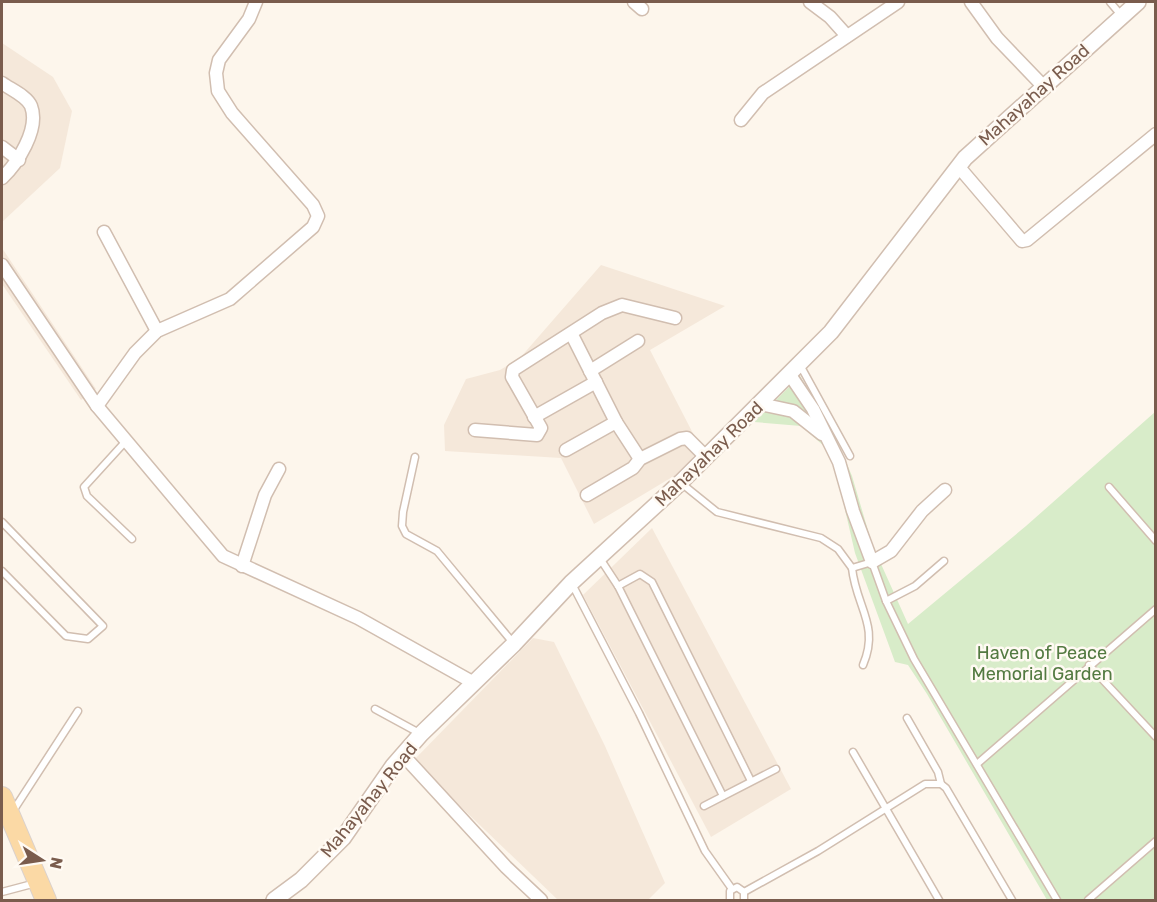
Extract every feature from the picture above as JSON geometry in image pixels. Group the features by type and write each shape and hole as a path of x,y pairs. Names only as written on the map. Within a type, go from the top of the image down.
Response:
{"main road":[{"path":"2,797 46,900"}],"street":[{"path":"810,2 830,17 847,36"},
{"path":"741,120 763,93 898,2"},
{"path":"971,2 997,38 1044,87"},
{"name":"Mahayahay Road","path":"274,900 301,880 343,838 403,755 421,734 514,644 571,584 681,482 831,332 958,166 1138,2"},
{"path":"97,406 135,353 157,331 230,299 313,227 318,216 313,205 232,113 218,91 216,73 219,60 258,4"},
{"path":"2,83 27,100 32,106 33,115 26,148 19,160 2,178"},
{"path":"958,166 1022,241 1027,240 1155,134"},
{"path":"2,147 19,160"},
{"path":"104,232 157,331"},
{"path":"2,265 97,406 124,442 223,556 358,618 474,683"},
{"path":"474,430 537,435 541,428 512,377 513,370 572,335 602,313 622,305 675,318"},
{"path":"572,335 616,422 640,459"},
{"path":"534,417 593,376 638,340"},
{"path":"795,370 839,462 853,512 872,562 891,551 922,511 945,490"},
{"path":"760,404 793,411 827,439"},
{"path":"566,450 616,422"},
{"path":"587,495 633,468 640,459 684,438 705,456"},
{"path":"242,566 265,495 279,469"},
{"path":"403,755 506,867 541,900"}],"lane":[{"path":"1110,2 1122,15"},
{"path":"795,370 850,456"},
{"path":"124,442 84,487 87,496 132,539"},
{"path":"415,457 403,512 402,526 406,534 436,551 514,644"},
{"path":"681,482 717,512 821,538 838,549 852,568 854,586 869,622 870,649 863,665"},
{"path":"1109,487 1155,541"},
{"path":"2,571 66,636 88,639 103,626 3,527"},
{"path":"599,557 618,586 723,796"},
{"path":"886,601 915,586 944,561"},
{"path":"852,568 872,562 886,601 914,659 1057,900"},
{"path":"618,586 640,574 652,582 751,782"},
{"path":"571,584 639,713 705,850 732,889"},
{"path":"977,764 1155,609"},
{"path":"1089,665 1155,737"},
{"path":"375,709 421,734"},
{"path":"10,815 78,711"},
{"path":"907,718 938,772 941,784 946,788 1012,900"},
{"path":"853,752 939,900"},
{"path":"704,806 776,769"},
{"path":"744,892 818,851 925,784 941,784"},
{"path":"1088,900 1155,841"},
{"path":"2,892 38,882"},
{"path":"730,900 728,895 732,889 741,888 744,892 744,900"}],"shaded area":[{"path":"2,43 53,77 72,111 60,168 2,222"},
{"path":"2,248 96,389 81,400 2,284"},
{"path":"601,265 725,306 650,350 700,447 684,470 594,524 561,458 445,451 444,425 466,379 500,370 520,358"},
{"path":"652,528 791,789 711,837 583,595"},
{"path":"533,638 554,642 605,746 665,883 648,900 558,900 413,761"}],"green space":[{"name":"Haven of Peace Memorial Garden","path":"800,376 833,431 852,476 872,544 908,624 1026,526 1155,412 1155,900 1047,900 927,694 908,665 895,662 855,553 832,453 801,426 754,422"}]}
